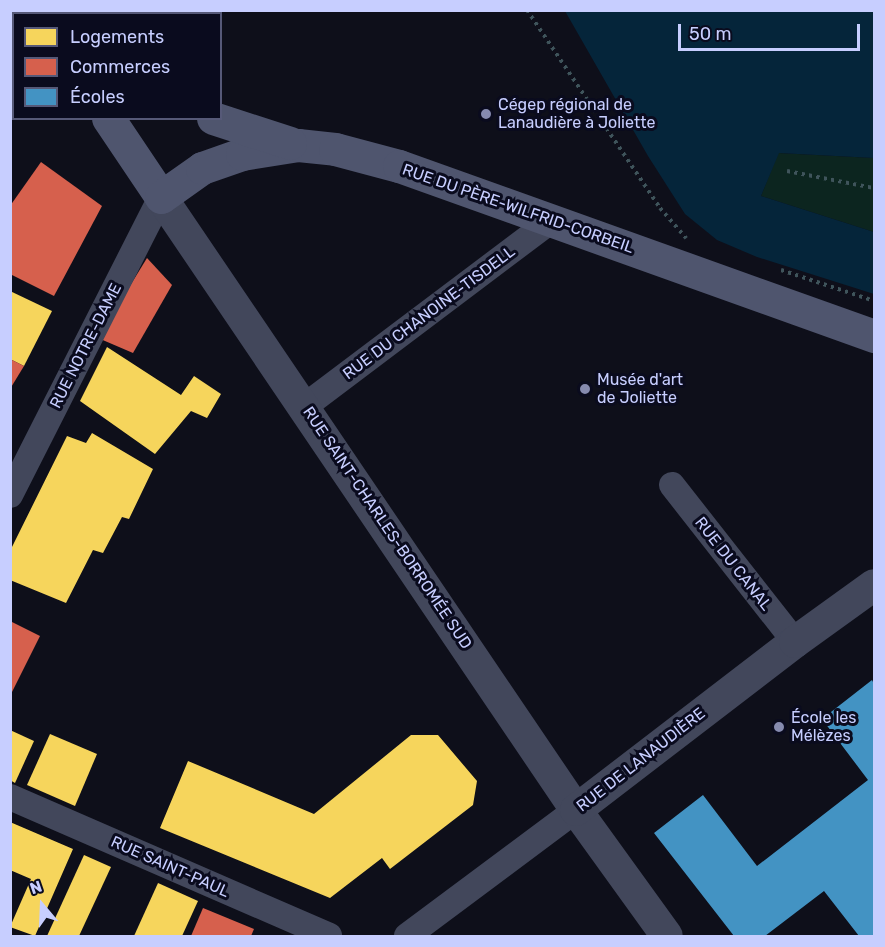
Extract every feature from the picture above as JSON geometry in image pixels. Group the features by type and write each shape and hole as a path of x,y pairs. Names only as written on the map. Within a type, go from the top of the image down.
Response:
{"main road":[{"name":"RUE SAINT-CHARLES-BORROMÉE SUD","path":"109,120 161,197"},
{"path":"219,120 298,145"},
{"name":"RUE DU PÈRE-WILFRID-CORBEIL","path":"161,197 202,168 242,154 298,145 335,149 399,166 874,336"}],"street":[{"name":"RUE SAINT-CHARLES-BORROMÉE SUD","path":"161,197 305,406 576,810 667,936"},
{"name":"RUE NOTRE-DAME","path":"10,495 161,197"},
{"name":"RUE DU CHANOINE-TISDELL","path":"305,406 552,220"},
{"name":"RUE DU CANAL","path":"672,485 795,642"},
{"name":"RUE DE LANAUDIÈRE","path":"423,932 576,810 795,642 874,585"},
{"name":"RUE SAINT-PAUL","path":"10,797 329,936"}],"path":[{"path":"527,10 660,208 687,238 698,242"},
{"path":"787,171 874,188"},
{"path":"775,268 874,301"}],"green space":[{"path":"778,153 874,158 874,232 761,196"}],"water":[{"path":"565,11 874,11 874,158 779,153 761,196 874,232 874,294 757,257 717,240 685,214 648,156"}],"building: Logements":[{"path":"10,291 52,311 24,366 10,359"},
{"path":"107,347 181,395 194,376 221,394 207,418 191,411 155,454 80,401"},
{"path":"92,433 153,469 129,519 122,517 103,553 93,550 66,603 10,580 10,551 67,436 86,443"},
{"path":"10,730 34,741 15,783 10,780"},
{"path":"50,734 97,754 75,806 27,785"},
{"path":"411,735 438,735 477,781 473,805 390,869 382,858 330,898 160,828 188,761 314,814"},
{"path":"10,822 73,849 35,936 10,927 31,879 10,870"},
{"path":"84,855 111,867 79,936 47,936"},
{"path":"158,883 198,901 182,936 134,936"}],"building: Commerces":[{"path":"41,162 102,206 54,296 10,274 10,206"},
{"path":"147,258 172,285 133,353 98,338"},
{"path":"10,359 24,366 10,389"},
{"path":"10,621 40,636 10,696"},
{"path":"203,908 254,929 251,936 191,936"}],"building: Écoles":[{"path":"872,680 874,684 874,936 859,936 824,891 765,936 734,936 654,833 703,795 757,866 868,780 822,719"}],"place":[{"name":"Cégep régional de Lanaudière à Joliette","path":"486,114"},
{"name":"Musée d'art de Joliette","path":"585,389"},
{"name":"École les Mélèzes","path":"779,727"}]}
